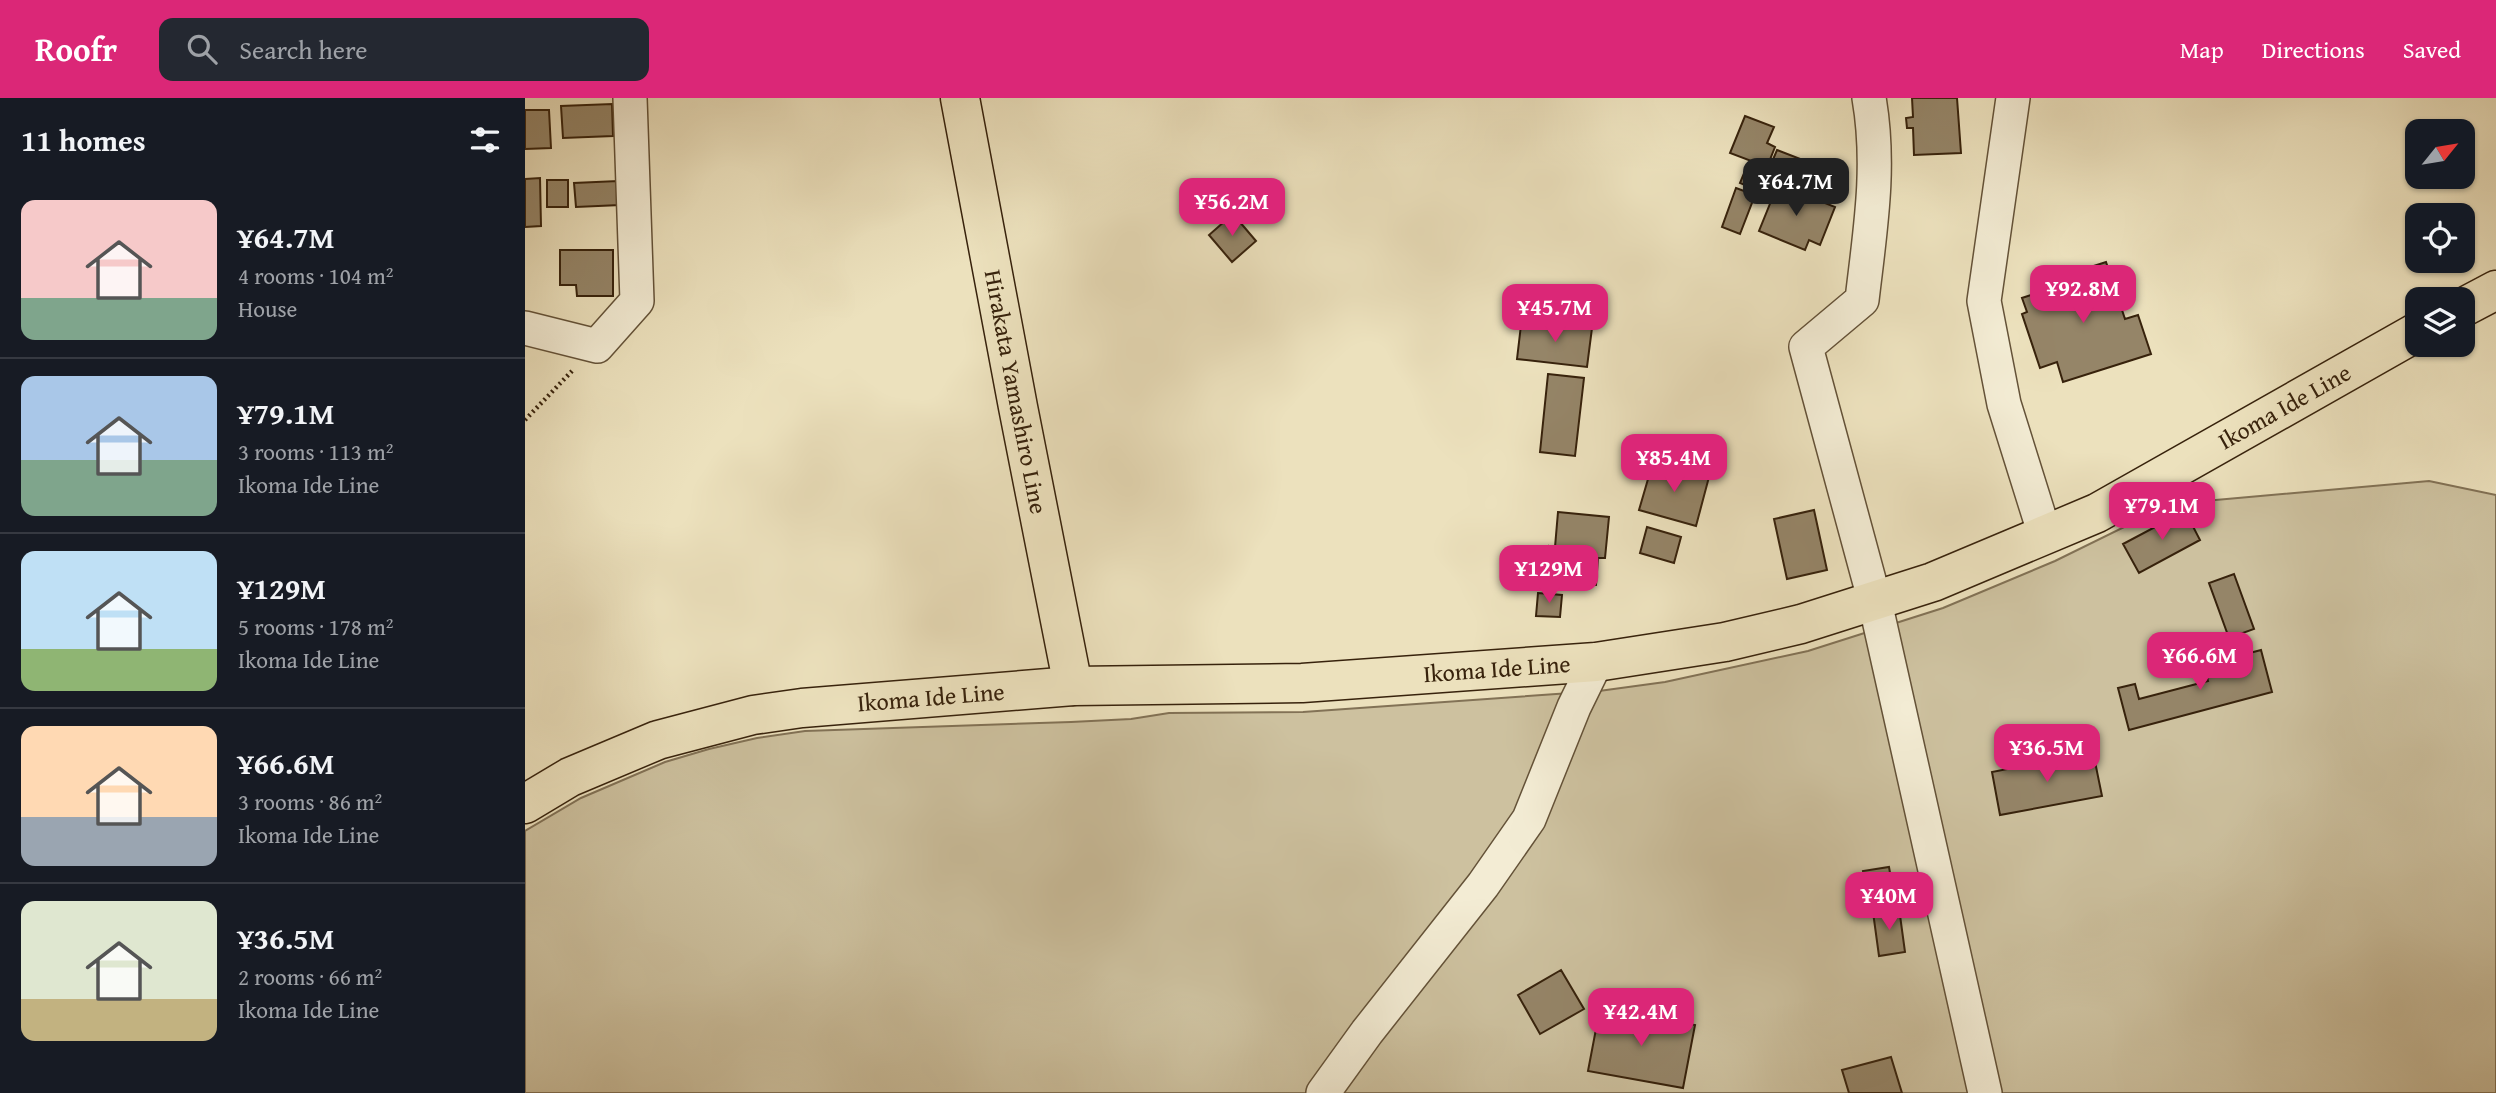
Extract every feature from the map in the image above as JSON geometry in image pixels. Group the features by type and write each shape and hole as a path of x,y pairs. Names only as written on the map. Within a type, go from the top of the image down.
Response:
{"main road":[{"name":"Hirakata Yamashiro Line","path":"961,98 1015,393 1073,686"},
{"path":"2475,301 2496,290"},
{"name":"Ikoma Ide Line","path":"525,804 613,757 669,736 753,715 802,708 1073,686 1302,683 1596,662 1725,642 1801,624 1875,602 1944,577 2097,513 2405,339"}],"street":[{"path":"525,328 597,345 637,301 630,98"},
{"path":"1869,98 1875,134 1874,204 1862,300 1807,347 1875,602 1985,1093"},
{"path":"2013,98 1984,302 2004,404 2045,535"},
{"path":"1323,1093 1367,1032 1483,885 1529,819 1574,707 1596,662"}],"path":[{"path":"525,420 597,345"}],"shaded area":[{"path":"2429,481 2496,495 2496,1093 525,1093 525,831 581,798 665,762 757,738 805,731 1071,722 1131,719 1169,713 1303,712 1599,691 1665,682 1808,651 1943,608 2055,561 2171,504"}],"building":[{"path":"1912,98 1957,98 1961,153 1914,155 1913,128 1907,128 1906,118 1913,117"},
{"path":"612,104 613,136 563,138 561,106"},
{"path":"525,110 549,110 551,148 525,149"},
{"path":"1745,116 1774,127 1767,143 1775,147 1767,167 1730,153"},
{"path":"1777,150 1803,160 1801,164 1829,175 1823,190 1769,169"},
{"path":"1747,166 1774,177 1767,194 1740,183"},
{"path":"540,178 541,226 525,227 525,179"},
{"path":"547,180 568,180 568,207 547,207"},
{"path":"618,181 620,205 576,207 574,183"},
{"path":"1778,184 1835,207 1820,245 1809,240 1805,250 1759,231"},
{"path":"1736,188 1755,195 1740,234 1722,227"},
{"path":"1233,214 1256,241 1232,262 1209,235"},
{"path":"560,250 613,250 613,296 577,296 576,285 560,285"},
{"path":"2106,262 2125,319 2138,315 2151,354 2063,382 2057,362 2040,368 2022,314 2027,312 2022,298 2049,289 2047,281"},
{"path":"1534,321 1592,328 1587,367 1517,359 1521,325 1534,326"},
{"path":"1548,374 1584,378 1575,456 1540,452"},
{"path":"1653,462 1709,477 1696,526 1639,510"},
{"path":"1814,510 1827,570 1787,579 1774,519"},
{"path":"2185,511 2200,540 2139,573 2123,544"},
{"path":"1558,512 1609,517 1605,558 1598,558 1596,585 1553,582 1555,566 1547,566 1549,546 1555,547"},
{"path":"1647,527 1681,537 1674,563 1640,553"},
{"path":"2234,574 2254,629 2229,638 2209,583"},
{"path":"1538,593 1562,595 1560,617 1536,616"},
{"path":"2261,650 2272,692 2129,730 2118,688 2135,684 2139,699 2208,681 2204,665"},
{"path":"2093,752 2102,796 2000,815 1992,772"},
{"path":"1889,867 1896,907 1870,912 1863,871"},
{"path":"1899,908 1905,952 1879,956 1873,912"},
{"path":"1561,970 1584,1009 1540,1034 1518,995"},
{"path":"1600,1008 1695,1025 1683,1088 1588,1071"},
{"path":"1891,1057 1902,1093 1849,1093 1842,1070"}]}
